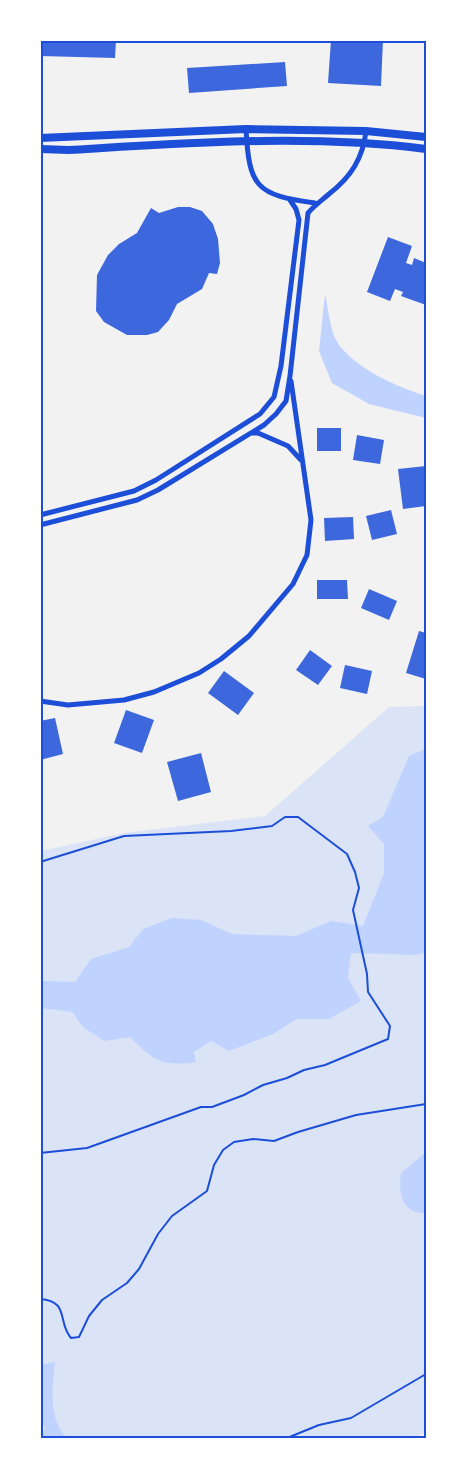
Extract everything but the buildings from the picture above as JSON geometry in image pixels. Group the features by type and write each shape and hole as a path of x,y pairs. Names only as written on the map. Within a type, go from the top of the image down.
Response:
{"main road":[{"path":"40,138 246,129 366,130 426,137"},
{"path":"40,149 69,150 247,142 365,142 426,149"}],"street":[{"path":"246,129 250,169 256,183 277,196 315,203"},
{"path":"40,525 137,500 158,490 251,434 276,414 286,401 290,376 308,213 315,203 329,195 351,174 360,158 366,130"},
{"path":"40,515 134,491 156,480 260,414 274,397 281,366 298,220 296,209 290,200"},
{"path":"40,701 68,705 124,700 154,692 199,673 221,659 249,636 293,584 307,555 311,520 290,376"},
{"path":"251,434 258,433 288,446 302,461"}],"path":[{"path":"40,862 124,836 231,831 272,826 285,817 298,817 347,854 356,872 359,888 353,910 368,992 390,1026 388,1039 325,1065 263,1085 212,1107 201,1107 87,1148 40,1152"},
{"path":"40,1299 49,1300 58,1305 62,1311 66,1332 71,1338 79,1337 89,1316 102,1300 127,1283 139,1269 158,1234 172,1216 207,1191 214,1165 224,1150 234,1142 253,1138 274,1142 298,1132 356,1115 426,1104"},
{"path":"287,1438 319,1425 351,1418 426,1374"}],"shaded area":[{"path":"426,706 426,1433 411,1438 41,1438 40,851 124,833 265,816 389,707"}],"water":[{"path":"325,294 334,335 343,350 376,375 426,396 426,418 369,404 332,383 319,351"},
{"path":"426,749 426,952 416,955 351,953 348,978 361,1001 329,1019 297,1019 273,1034 229,1051 211,1041 194,1052 196,1062 184,1063 159,1060 130,1037 104,1041 83,1027 72,1012 41,1008 40,981 75,982 91,959 129,947 143,929 172,918 201,920 232,934 296,936 331,921 363,926 384,873 384,844 368,826 383,817 409,756"},
{"path":"426,1152 426,1213 412,1210 407,1206 401,1195 400,1181 401,1173"},
{"path":"55,1362 52,1392 54,1412 67,1438 42,1438 45,1427 41,1420 41,1365"}]}
